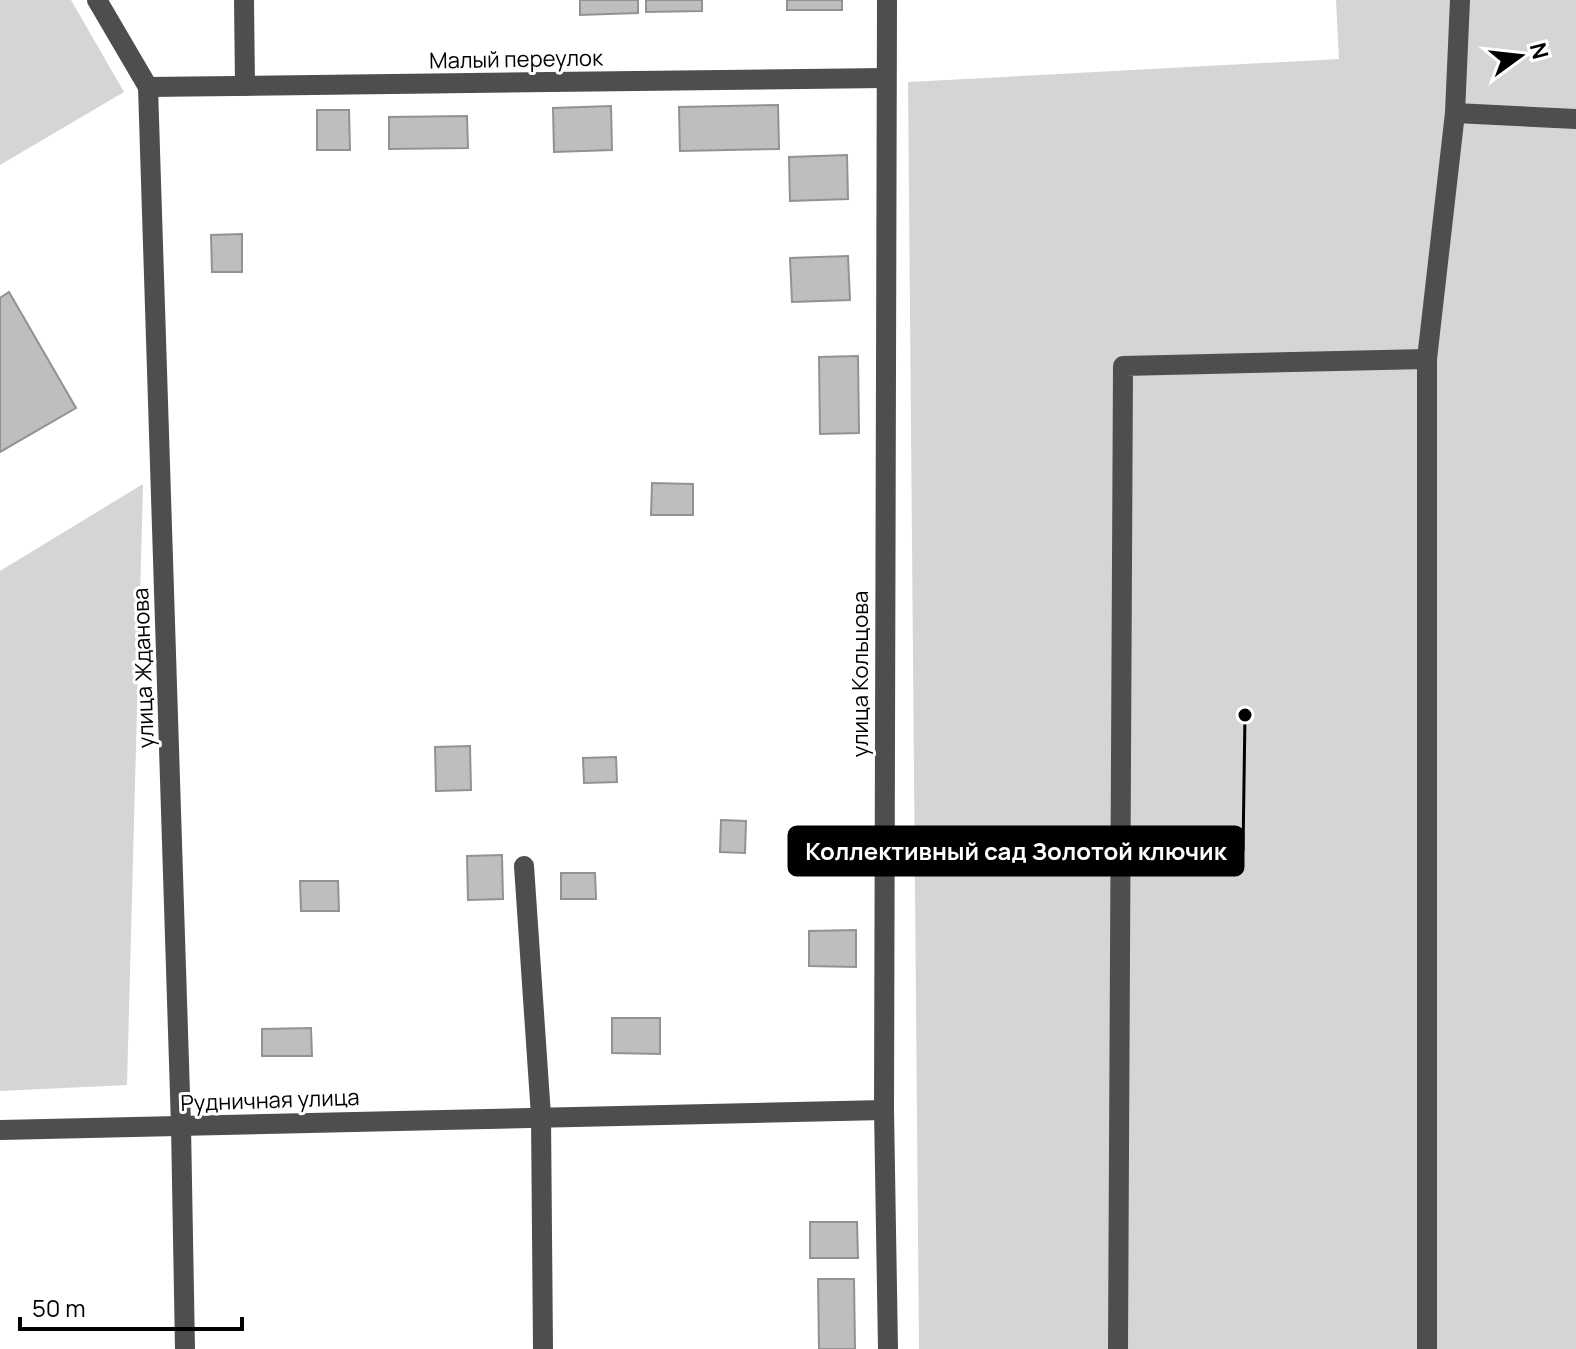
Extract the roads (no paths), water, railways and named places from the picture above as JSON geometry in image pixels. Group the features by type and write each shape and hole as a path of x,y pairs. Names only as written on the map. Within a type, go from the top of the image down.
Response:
{"street":[{"name":"улица Жданова","path":"97,0 148,87 181,1126 185,1349"},
{"path":"244,0 245,86"},
{"name":"улица Кольцова","path":"887,0 884,1110 888,1349"},
{"path":"1427,1349 1427,359 1455,113 1460,0"},
{"name":"Малый переулок","path":"148,87 885,78"},
{"path":"1455,113 1576,119"},
{"path":"1118,1349 1123,366 1427,359"},
{"path":"524,866 541,1116 543,1349"},
{"name":"Рудничная улица","path":"0,1130 884,1110"}],"place":[{"name":"Коллективный сад Золотой ключик","path":"1245,715"}]}
